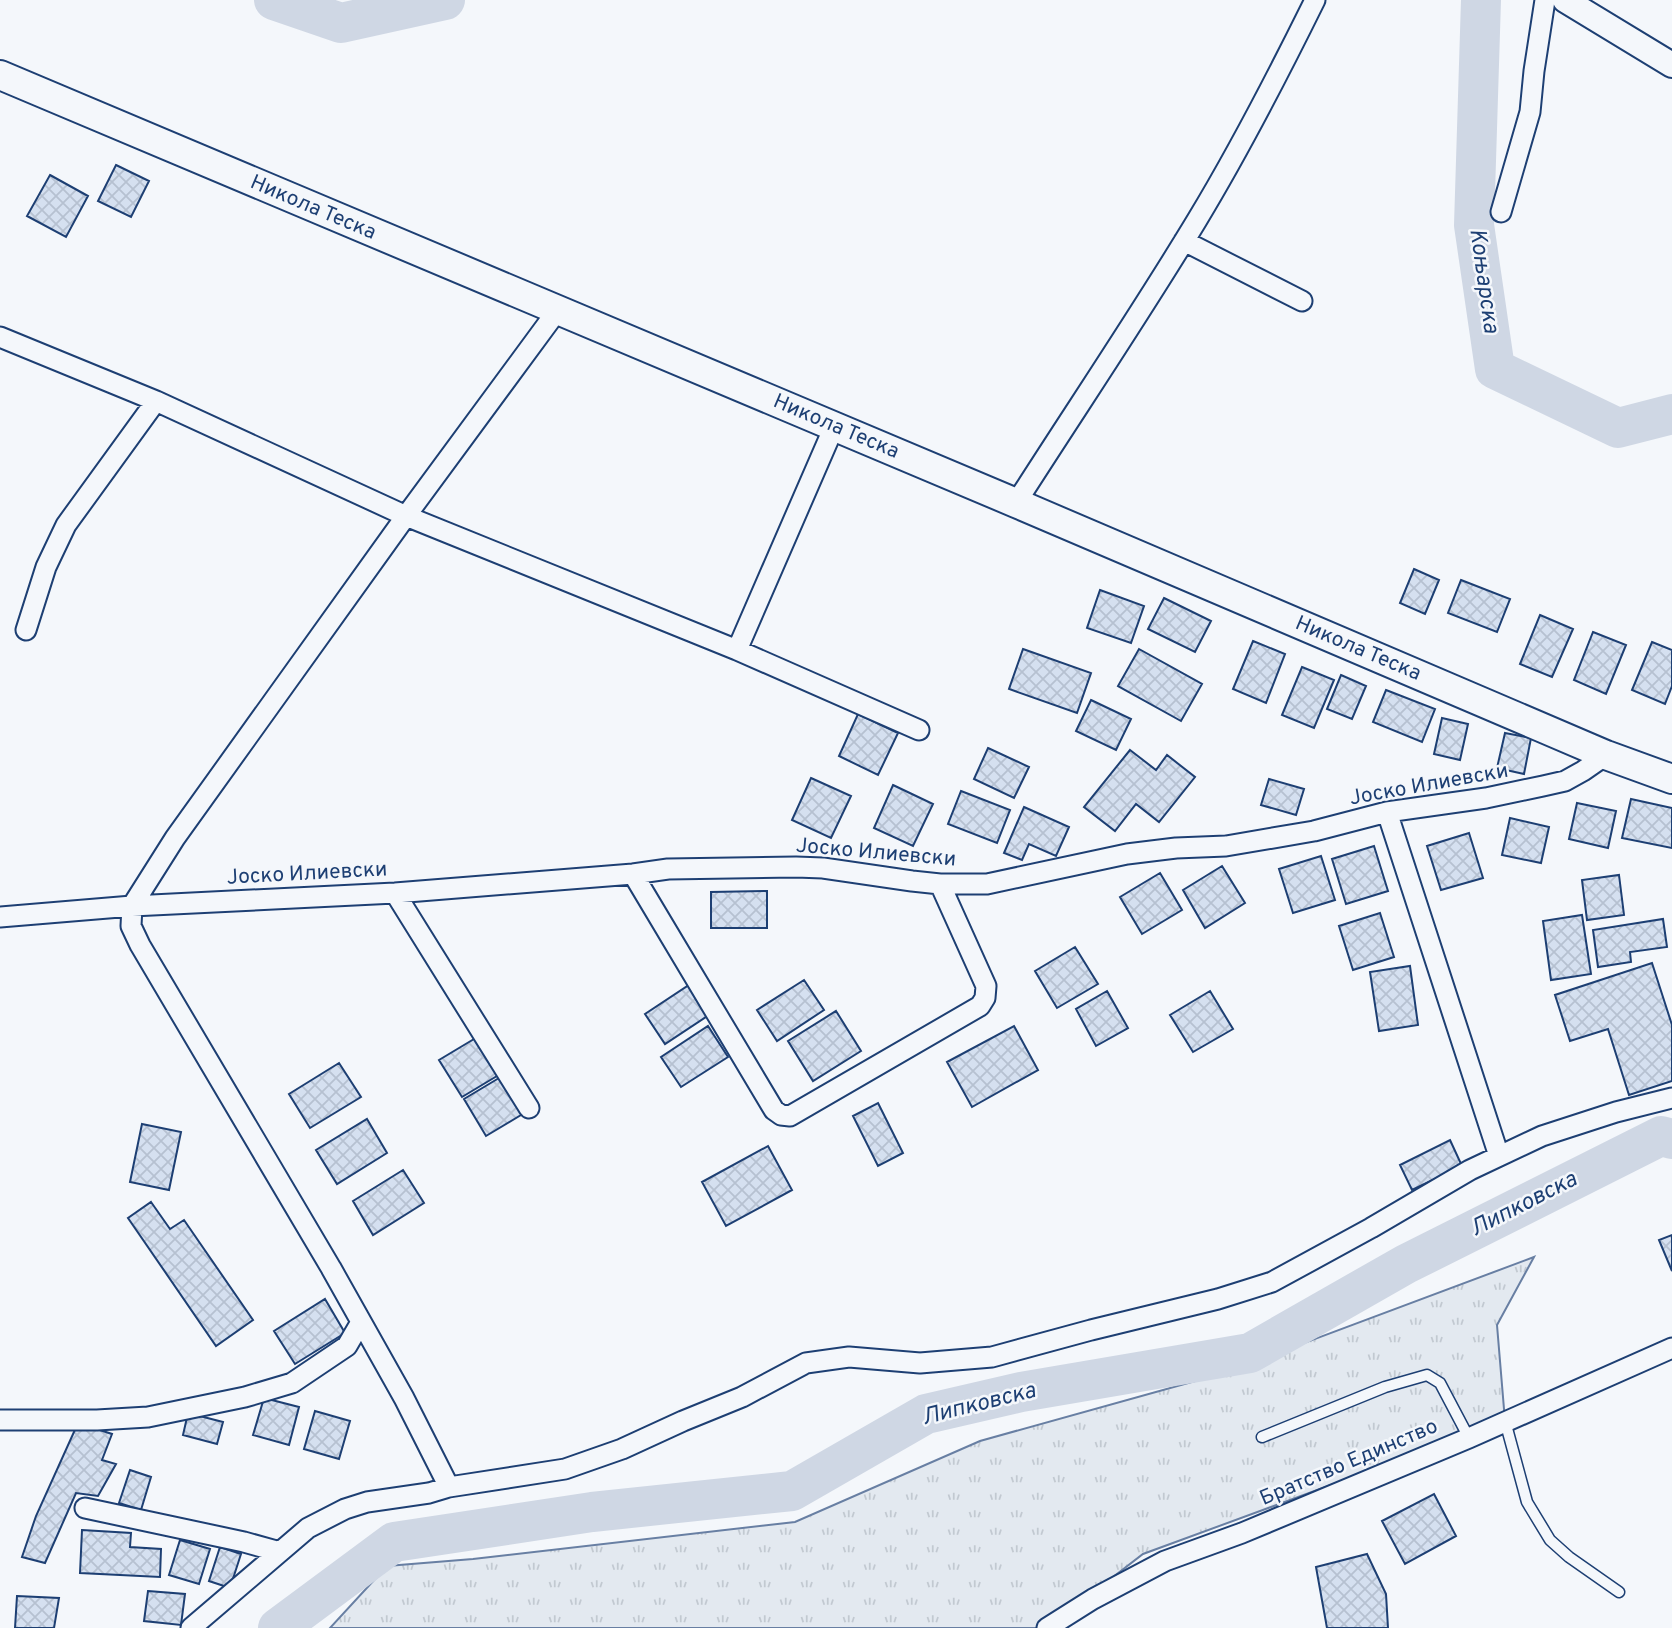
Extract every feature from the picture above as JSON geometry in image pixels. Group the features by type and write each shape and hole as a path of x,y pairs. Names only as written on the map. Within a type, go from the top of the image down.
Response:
{"main road":[{"name":"Никола Теска","path":"0,75 1606,755 1672,779"}],"street":[{"path":"1016,503 1184,241 1253,123 1315,0"},
{"path":"1501,212 1530,112 1545,0"},
{"path":"1565,0 1672,65"},
{"path":"1184,241 1302,301"},
{"path":"449,1487 362,1322 140,945 131,926 132,906 197,807 557,311"},
{"path":"0,337 156,401 406,516 737,650 919,730"},
{"path":"26,631 46,567 66,525 156,401"},
{"path":"737,650 834,426"},
{"name":"Јоско Илиевски","path":"0,917 132,906 395,893 668,869 796,867 940,884 987,884 1127,854 1226,846 1314,831 1387,812 1486,798 1565,781 1606,755"},
{"path":"1387,812 1499,1156"},
{"path":"633,874 774,1110 781,1115 790,1116 980,1006 985,998 986,986 940,884"},
{"path":"395,893 529,1108"},
{"path":"191,1628 308,1528 345,1509 449,1487 565,1469 622,1450 742,1397 806,1363 849,1357 920,1363 992,1357 1218,1299 1272,1282 1470,1170 1542,1136 1616,1112 1672,1098"},
{"path":"0,1420 148,1417 257,1393 292,1383 303,1376 347,1346 362,1322"},
{"name":"Братство Единство","path":"1047,1628 1093,1599 1165,1561 1242,1533 1469,1438 1672,1348"},
{"path":"85,1508 280,1552"}],"lane":[{"path":"1262,1437 1385,1387 1426,1375 1440,1383 1469,1438"},
{"path":"1505,1421 1527,1502 1550,1540 1569,1557 1619,1592"}],"green space":[{"path":"1534,1257 1497,1325 1505,1421 1143,1554 1047,1628 330,1628 387,1566 473,1559 795,1522 980,1441 1224,1373"}],"building":[{"path":"116,165 149,181 131,217 98,201"},
{"path":"50,175 88,196 66,237 27,216"},
{"path":"1414,569 1439,580 1425,614 1400,603"},
{"path":"1461,580 1510,599 1497,632 1448,613"},
{"path":"1100,590 1144,606 1131,643 1087,628"},
{"path":"1164,598 1211,621 1195,652 1148,629"},
{"path":"1540,615 1573,629 1552,677 1520,664"},
{"path":"1593,632 1626,645 1606,694 1574,680"},
{"path":"1253,641 1285,654 1266,703 1233,689"},
{"path":"1652,642 1672,650 1672,686 1665,704 1632,690"},
{"path":"1023,649 1091,673 1077,713 1009,689"},
{"path":"1139,649 1202,684 1181,721 1118,686"},
{"path":"1302,667 1334,680 1314,728 1282,715"},
{"path":"1341,675 1366,686 1352,719 1327,709"},
{"path":"1386,690 1435,709 1422,742 1373,722"},
{"path":"1091,700 1131,719 1116,750 1076,731"},
{"path":"858,714 898,733 878,775 839,756"},
{"path":"1442,718 1468,724 1460,760 1434,754"},
{"path":"1505,733 1531,738 1524,774 1497,768"},
{"path":"988,748 1029,767 1014,798 974,779"},
{"path":"1130,750 1156,770 1167,755 1195,777 1159,822 1136,804 1115,831 1084,807"},
{"path":"811,778 851,796 831,838 792,820"},
{"path":"1269,779 1304,789 1296,815 1261,805"},
{"path":"893,785 933,804 913,846 874,828"},
{"path":"961,791 1010,810 997,843 948,824"},
{"path":"1631,799 1672,808 1672,848 1622,838"},
{"path":"1577,803 1616,811 1608,848 1569,839"},
{"path":"1024,807 1069,827 1056,856 1029,844 1022,860 1004,853"},
{"path":"1510,818 1549,827 1541,863 1502,855"},
{"path":"1469,833 1483,878 1441,890 1427,846"},
{"path":"1374,846 1388,891 1346,904 1332,859"},
{"path":"1321,856 1335,900 1293,913 1279,869"},
{"path":"1222,866 1245,903 1205,928 1183,890"},
{"path":"1160,873 1182,910 1142,934 1120,897"},
{"path":"1619,875 1624,915 1587,920 1582,880"},
{"path":"767,891 767,928 711,928 711,892"},
{"path":"1380,913 1394,957 1353,970 1339,926"},
{"path":"1582,915 1591,974 1551,980 1543,921"},
{"path":"1663,919 1667,947 1630,952 1631,962 1598,967 1593,930"},
{"path":"1075,947 1098,984 1057,1008 1035,971"},
{"path":"1652,963 1672,1025 1672,1081 1629,1095 1608,1029 1570,1041 1555,995"},
{"path":"1410,966 1418,1025 1379,1031 1370,972"},
{"path":"804,980 824,1010 777,1041 757,1010"},
{"path":"692,983 712,1013 665,1044 645,1014"},
{"path":"1107,991 1128,1028 1096,1046 1076,1009"},
{"path":"1210,991 1233,1029 1193,1052 1170,1015"},
{"path":"836,1011 861,1051 813,1081 788,1041"},
{"path":"708,1026 728,1057 681,1087 661,1057"},
{"path":"1014,1026 1038,1070 972,1107 947,1062"},
{"path":"479,1036 502,1073 462,1097 439,1060"},
{"path":"339,1063 361,1097 310,1128 289,1094"},
{"path":"504,1075 526,1112 486,1136 464,1099"},
{"path":"878,1103 903,1153 878,1166 853,1116"},
{"path":"367,1119 387,1153 337,1184 316,1150"},
{"path":"142,1124 181,1132 169,1190 130,1182"},
{"path":"1450,1140 1462,1166 1412,1190 1400,1165"},
{"path":"768,1146 792,1190 726,1226 702,1182"},
{"path":"403,1170 424,1203 373,1235 353,1201"},
{"path":"151,1202 170,1229 184,1220 253,1320 216,1346 128,1218"},
{"path":"1672,1235 1672,1271 1659,1240"},
{"path":"325,1299 345,1333 295,1364 274,1331"},
{"path":"264,1398 299,1407 289,1445 253,1435"},
{"path":"315,1411 350,1421 339,1459 304,1449"},
{"path":"188,1413 223,1422 217,1444 183,1435"},
{"path":"78,1423 112,1434 102,1460 116,1464 98,1496 76,1493 45,1563 22,1557 36,1516"},
{"path":"130,1470 151,1477 141,1510 119,1503"},
{"path":"1434,1494 1456,1536 1405,1564 1382,1521"},
{"path":"82,1530 131,1533 130,1547 161,1549 160,1577 80,1573"},
{"path":"180,1540 210,1549 199,1584 169,1575"},
{"path":"220,1547 241,1554 230,1588 209,1581"},
{"path":"1367,1554 1386,1594 1388,1628 1327,1628 1316,1567"},
{"path":"148,1591 185,1594 181,1625 144,1621"},
{"path":"17,1596 59,1598 54,1628 15,1628"}],"waterway":[{"name":"Коњарска","path":"274,0 341,23 445,0"},
{"name":"Коњарска","path":"1481,0 1474,225 1495,369 1618,428 1672,414"},
{"name":"Липковска","path":"278,1628 394,1542 592,1512 792,1491 926,1414 1021,1392 1250,1353 1406,1264 1661,1136 1672,1139"}]}
